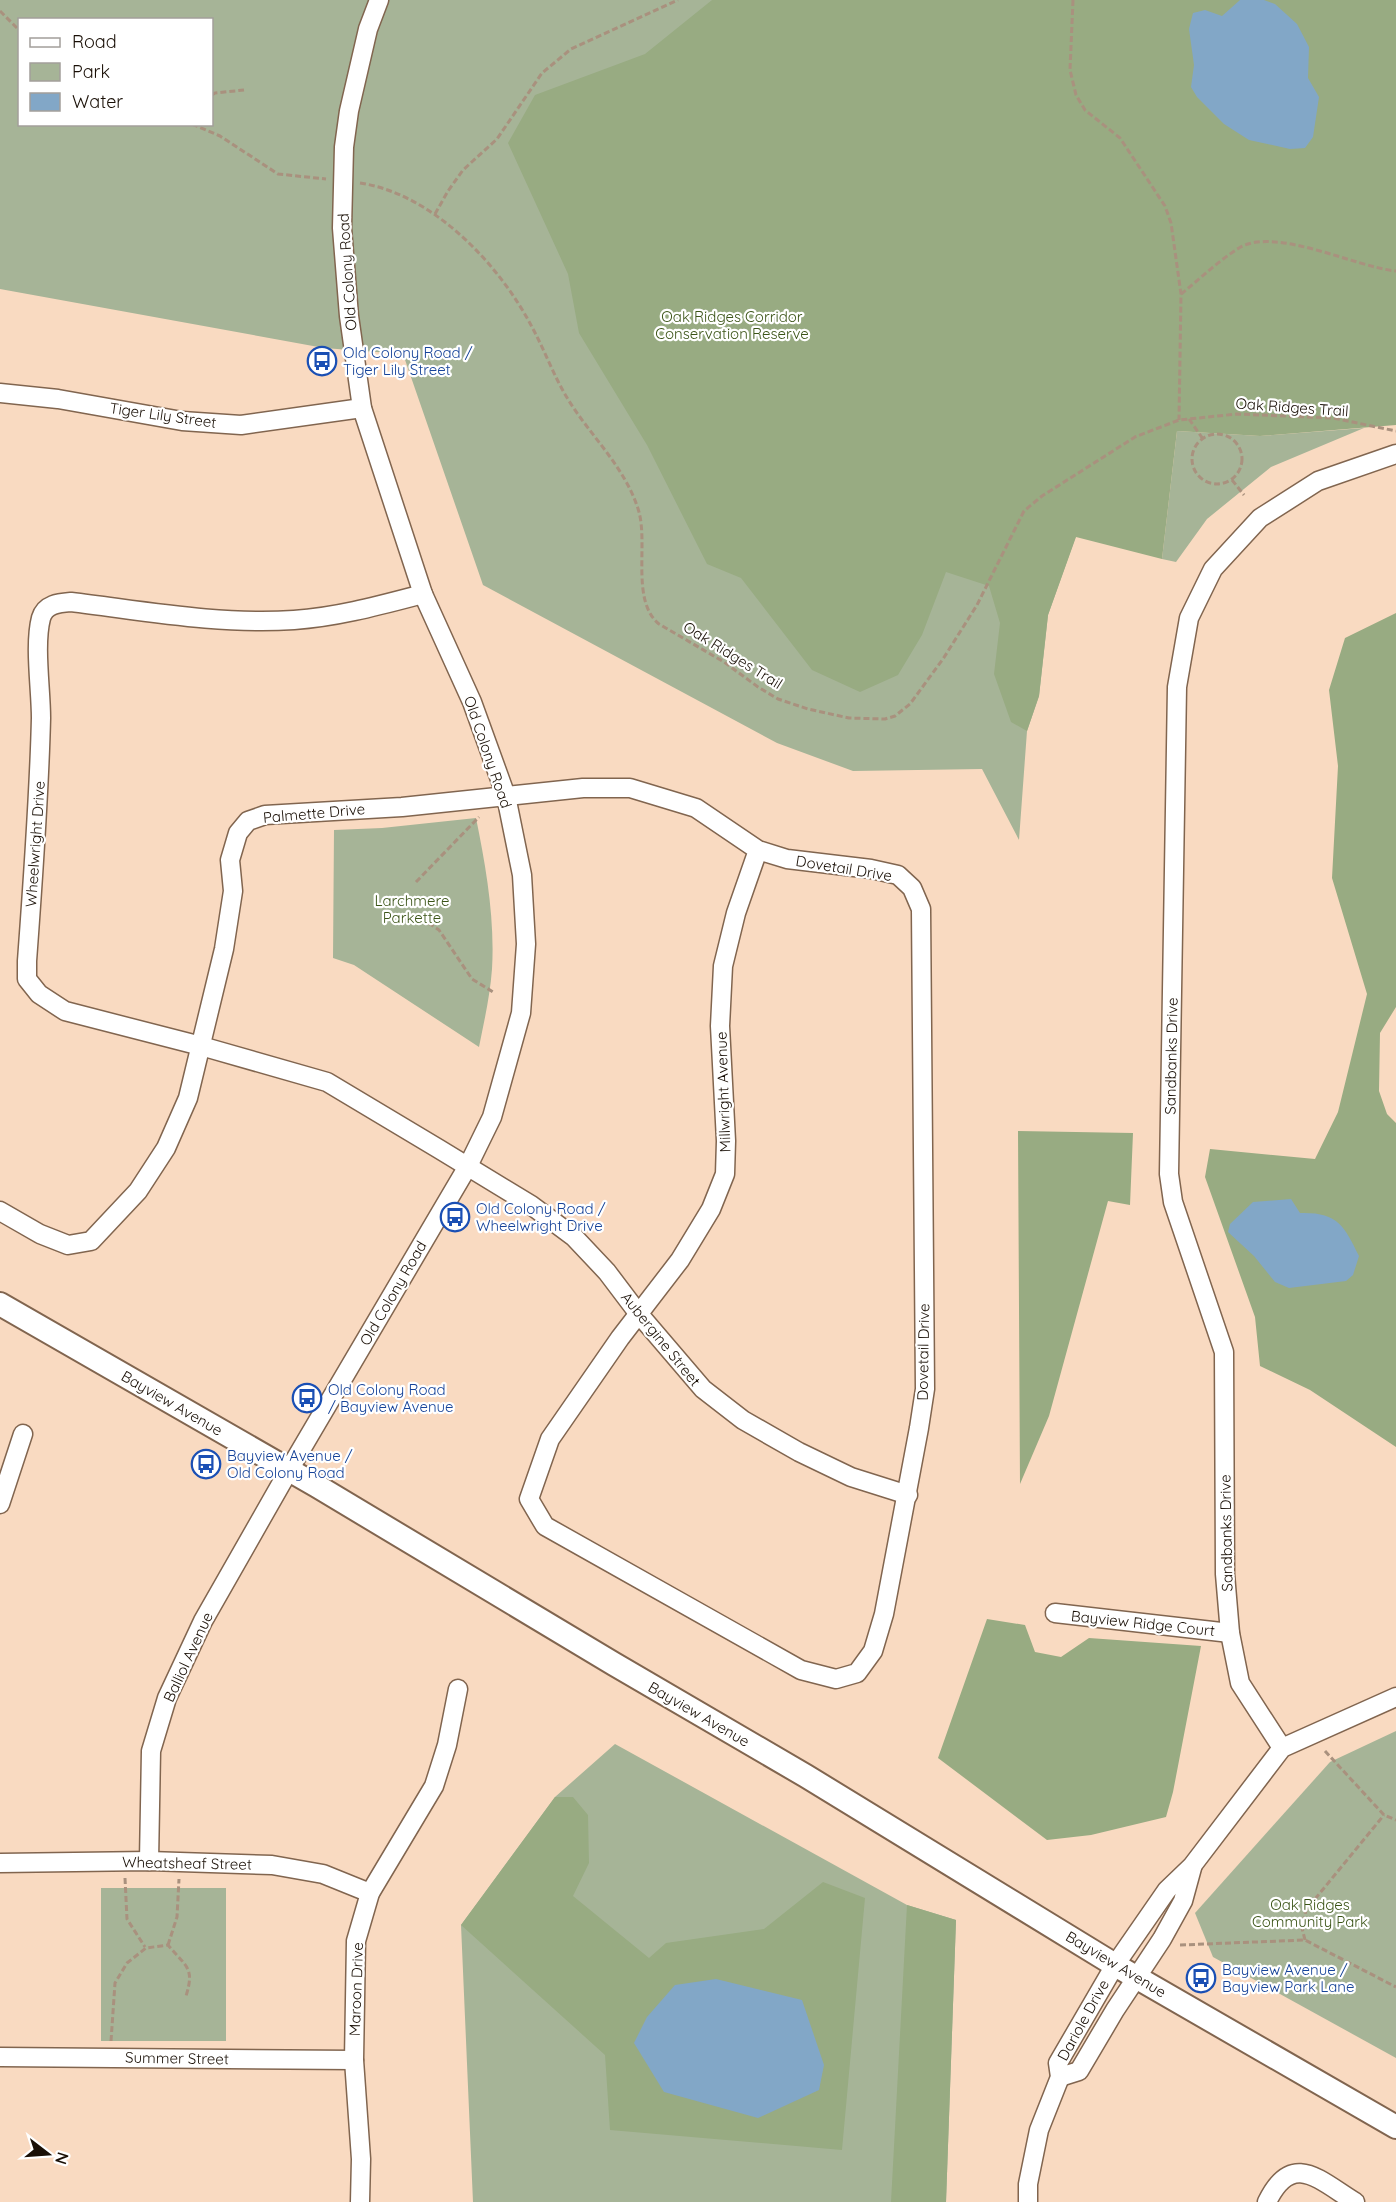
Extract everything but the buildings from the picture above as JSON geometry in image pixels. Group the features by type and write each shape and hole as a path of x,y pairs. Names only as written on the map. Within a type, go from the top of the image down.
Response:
{"main road":[{"name":"Bayview Avenue","path":"0,1304 289,1470 806,1776 1115,1965 1396,2127"}],"street":[{"name":"Old Colony Road","path":"289,1470 468,1166 492,1117 521,1012 526,944 522,875 506,796 472,702 423,594 362,408 349,316 342,228 344,147 349,111 368,29 379,0"},
{"name":"Tiger Lily Street","path":"0,393 58,399 182,421 241,425 362,408"},
{"name":"Sandbanks Drive","path":"1282,1748 1240,1683 1230,1633 1225,1574 1224,1352 1173,1202 1169,1174 1177,687 1189,618 1213,569 1260,518 1318,481 1396,454"},
{"name":"Wheelwright Drive","path":"423,594 359,610 294,620 212,620 71,602 51,605 42,615 39,635 41,710 38,811 27,979 39,994 65,1011 327,1082 468,1166"},
{"name":"Dovetail Drive","path":"506,796 583,788 630,788 696,808 758,850 787,859 871,869 898,875 912,888 921,909 925,1389 908,1495 884,1614 873,1651 857,1673 836,1678 801,1670 545,1526 529,1498 550,1440 638,1313"},
{"name":"Palmette Drive","path":"201,1046 224,949 233,891 230,860 238,833 248,821 265,815 402,807 506,796"},
{"name":"Millwright Avenue","path":"638,1313 680,1260 711,1209 725,1174 726,1141 720,1026 723,966 736,913 758,850"},
{"path":"0,1211 40,1234 68,1245 91,1241 138,1191 166,1148 188,1098 201,1046"},
{"name":"Aubergine Street","path":"468,1166 531,1205 574,1237 607,1272 638,1313 703,1389 743,1420 799,1452 851,1477 908,1495"},
{"path":"0,1504 23,1434"},
{"name":"Balliol Avenue","path":"149,1862 151,1752 167,1698 203,1621 289,1470"},
{"name":"Bayview Ridge Court","path":"1055,1613 1230,1633"},
{"name":"Maroon Drive","path":"360,2202 361,2159 354,2060 356,1941 370,1893 434,1786 447,1745 458,1689"},
{"path":"1192,1866 1282,1748 1396,1697"},
{"name":"Wheatsheaf Street","path":"0,1863 180,1862 273,1865 323,1874 370,1893"},
{"name":"Dariole Drive","path":"1028,2202 1028,2184 1040,2130 1060,2078 1058,2063 1115,1965 1167,1890 1192,1866"},
{"name":"Dariole Drive","path":"1060,2078 1078,2071 1162,1939 1183,1901 1192,1866"},
{"name":"Summer Street","path":"0,2057 354,2060"},
{"path":"1267,2202 1274,2188 1286,2175 1300,2172 1316,2178 1355,2202"}],"path":[{"path":"434,215 463,170 497,139 542,73 570,49 678,0"},
{"path":"1073,0 1070,70 1076,95 1085,110 1120,138 1165,206 1171,223 1181,294 1179,420"},
{"path":"0,11 18,29"},
{"path":"213,94 244,90"},
{"name":"Oak Ridges Trail","path":"197,126 220,136 278,174 343,180 396,192 413,200 434,215 482,257 509,288 533,328 567,398 623,476 638,510 643,532 642,593 652,617 659,624 730,666 769,694 808,709 862,720 885,719 902,711 916,697 977,605 1024,511 1042,496 1135,437 1179,420 1237,414 1333,418 1396,431"},
{"path":"1181,294 1240,247 1265,241 1297,245 1396,271"},
{"path":"1189,418 1203,439"},
{"path":"1222,435 1238,446 1242,459 1239,471 1232,480 1221,484 1209,483 1198,476 1192,464 1192,455 1203,439 1222,435"},
{"path":"1232,480 1244,495"},
{"path":"416,882 480,815"},
{"path":"421,918 438,929 472,979 493,992"},
{"path":"1325,1750 1384,1815 1396,1820"},
{"path":"1305,1940 1302,1928 1306,1910 1384,1815"},
{"path":"125,1862 127,1919 146,1948"},
{"path":"168,1945 177,1917 180,1862"},
{"path":"1178,1945 1305,1940 1396,1987"},
{"path":"110,2058 115,1983 127,1963 146,1948 168,1945"},
{"path":"168,1945 190,1972 186,1996"}],"green space":[{"name":"Oak Ridges Corridor Conservation Reserve","path":"0,0 1040,0 1076,536 1048,615 1039,696 1027,731 1019,840 982,769 853,771 777,743 483,585 403,354 324,348 0,289"},
{"path":"712,0 1396,0 1396,425 1260,436 1177,431 1162,559 1076,537 1048,615 1039,696 1027,731 1011,722 994,674 1000,623 989,586 946,572 922,635 898,675 860,692 812,670 741,578 707,564 647,445 579,333 568,274 508,143 535,95 645,54"},
{"path":"1364,428 1271,467 1207,519 1176,562 1162,559 1177,431 1260,436"},
{"path":"1396,613 1396,1007 1380,1033 1379,1091 1387,1114 1396,1123 1396,1447 1310,1390 1260,1366 1255,1317 1205,1177 1210,1149 1315,1159 1338,1112 1367,994 1332,878 1338,766 1329,690 1345,638"},
{"name":"Larchmere Parkette","path":"476,818 489,893 493,950 490,989 479,1047 354,965 333,958 334,830 382,828"},
{"path":"1018,1131 1133,1133 1130,1205 1108,1201 1049,1416 1020,1484"},
{"path":"987,1619 1025,1625 1035,1652 1061,1657 1089,1638 1201,1646 1173,1792 1166,1817 1091,1835 1047,1840 938,1758"},
{"name":"Oak Ridges Community Park","path":"1396,1731 1396,2058 1213,1957 1195,1913 1330,1762"},
{"path":"615,1744 907,1905 956,1920 946,2202 473,2202 461,1925 555,1797"},
{"path":"555,1797 573,1797 588,1815 589,1863 573,1896 649,1958 666,1943 764,1929 823,1882 865,1898 842,2150 610,2130 605,2055 461,1925"},
{"path":"101,1888 226,1888 226,2041 101,2041"},
{"path":"907,1905 956,1920 946,2202 891,2202"}],"water":[{"path":"1240,0 1264,0 1275,4 1297,24 1309,47 1308,78 1319,97 1313,137 1305,148 1290,149 1249,140 1224,124 1197,97 1191,87 1194,65 1189,29 1193,13 1205,10 1222,16"},
{"path":"1291,1199 1300,1213 1313,1213 1331,1218 1338,1222 1349,1236 1359,1256 1353,1275 1346,1281 1289,1288 1275,1282 1254,1256 1228,1232 1230,1224 1253,1202"},
{"path":"716,1979 802,2000 824,2065 819,2090 758,2118 664,2092 634,2043 647,2017 675,1985"}],"place":[{"name":"Old Colony Road / Tiger Lily Street","path":"322,361"},
{"name":"Old Colony Road / Wheelwright Drive","path":"455,1217"},
{"name":"Old Colony Road / Bayview Avenue","path":"307,1398"},
{"name":"Bayview Avenue / Old Colony Road","path":"206,1464"},
{"name":"Bayview Avenue / Bayview Park Lane","path":"1201,1978"}]}
